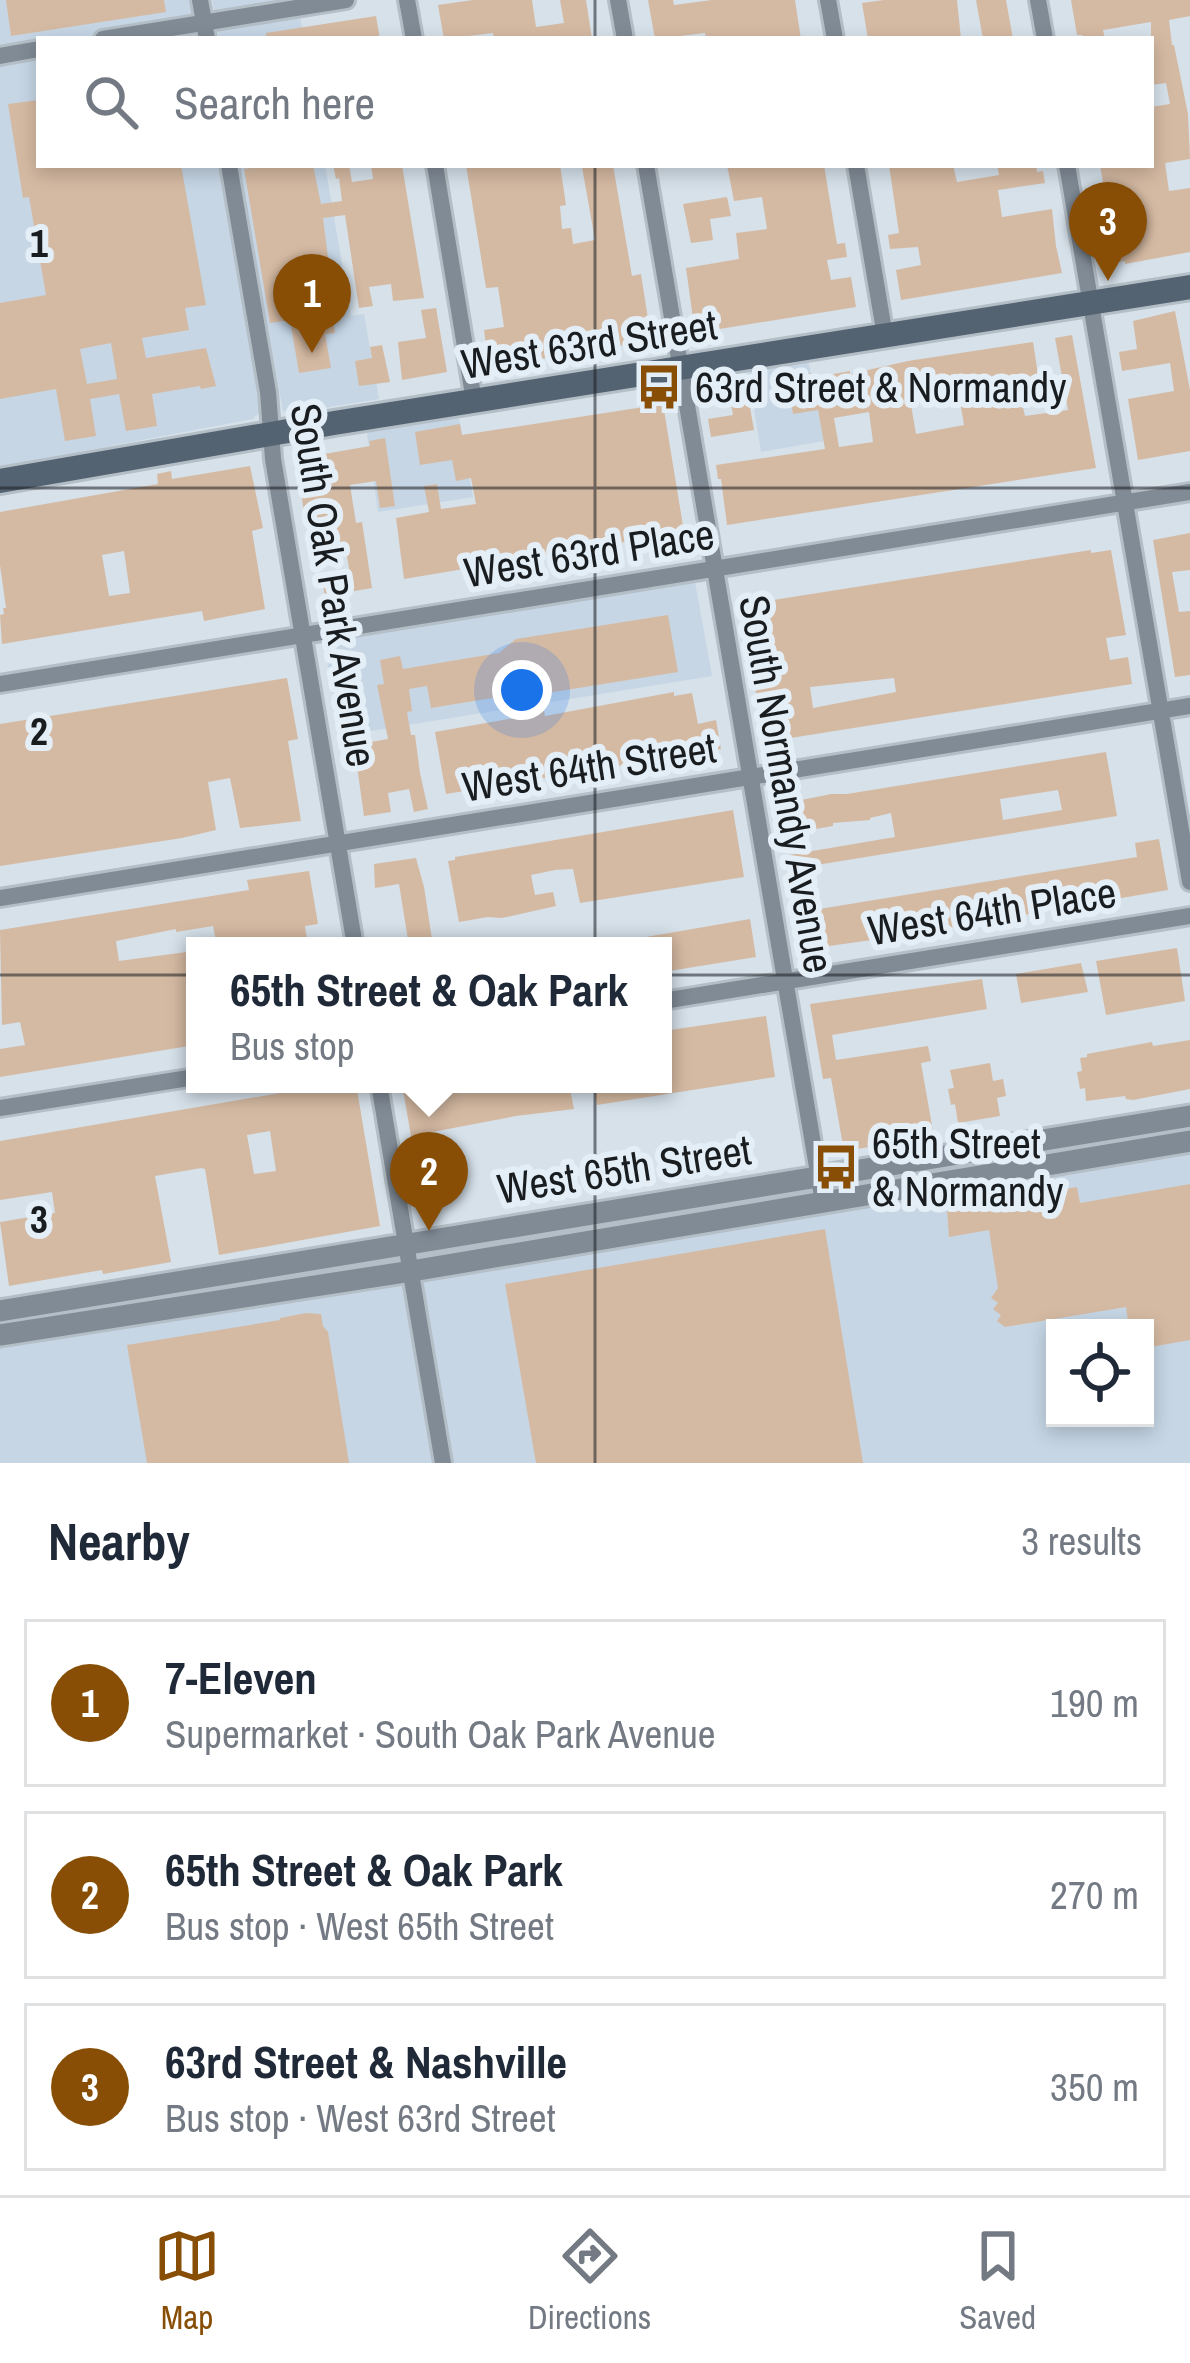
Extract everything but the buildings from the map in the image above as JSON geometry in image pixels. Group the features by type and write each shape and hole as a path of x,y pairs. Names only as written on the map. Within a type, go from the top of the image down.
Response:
{"main road":[{"name":"West 63rd Street","path":"0,481 1190,287"}],"street":[{"path":"200,0 205,31"},
{"path":"141,36 205,31 346,0"},
{"path":"407,0 413,36"},
{"path":"618,0 624,36"},
{"path":"828,0 834,36"},
{"path":"1038,0 1044,36"},
{"path":"0,56 36,50"},
{"name":"South Oak Park Avenue","path":"230,168 354,937"},
{"path":"435,168 474,401"},
{"name":"South Normandy Avenue","path":"646,168 823,1202"},
{"path":"857,168 885,336"},
{"path":"1068,168 1190,882"},
{"name":"West 63rd Place","path":"0,684 1190,492"},
{"name":"West 64th Street","path":"0,898 1190,706"},
{"name":"West 64th Place","path":"672,1000 1190,916"},
{"path":"0,1108 186,1078"},
{"path":"381,1093 443,1463"},
{"name":"West 65th Street","path":"0,1311 1190,1116"},
{"name":"West 65th Street","path":"0,1335 1190,1141"}],"shaded area":[{"path":"0,0 191,0 197,36 36,36 36,168 219,168 260,411 253,419 0,467"},
{"path":"212,0 297,0 303,36 218,36"},
{"path":"240,168 326,168 351,316 364,314 379,399 283,411"},
{"path":"808,360 824,441 761,452 748,371"},
{"path":"459,418 473,497 378,512 367,433"},
{"path":"695,582 712,676 340,736 324,641"},
{"path":"1190,1150 1190,1463 0,1463 0,1347"}],"place":[{"name":"63rd Street & Nashville","path":"1108,281"},
{"name":"7-Eleven","path":"312,353"},
{"name":"63rd Street & Normandy","path":"659,387"},
{"name":"65th Street & Normandy","path":"836,1167"},
{"name":"65th Street & Oak Park","path":"429,1231"}]}
